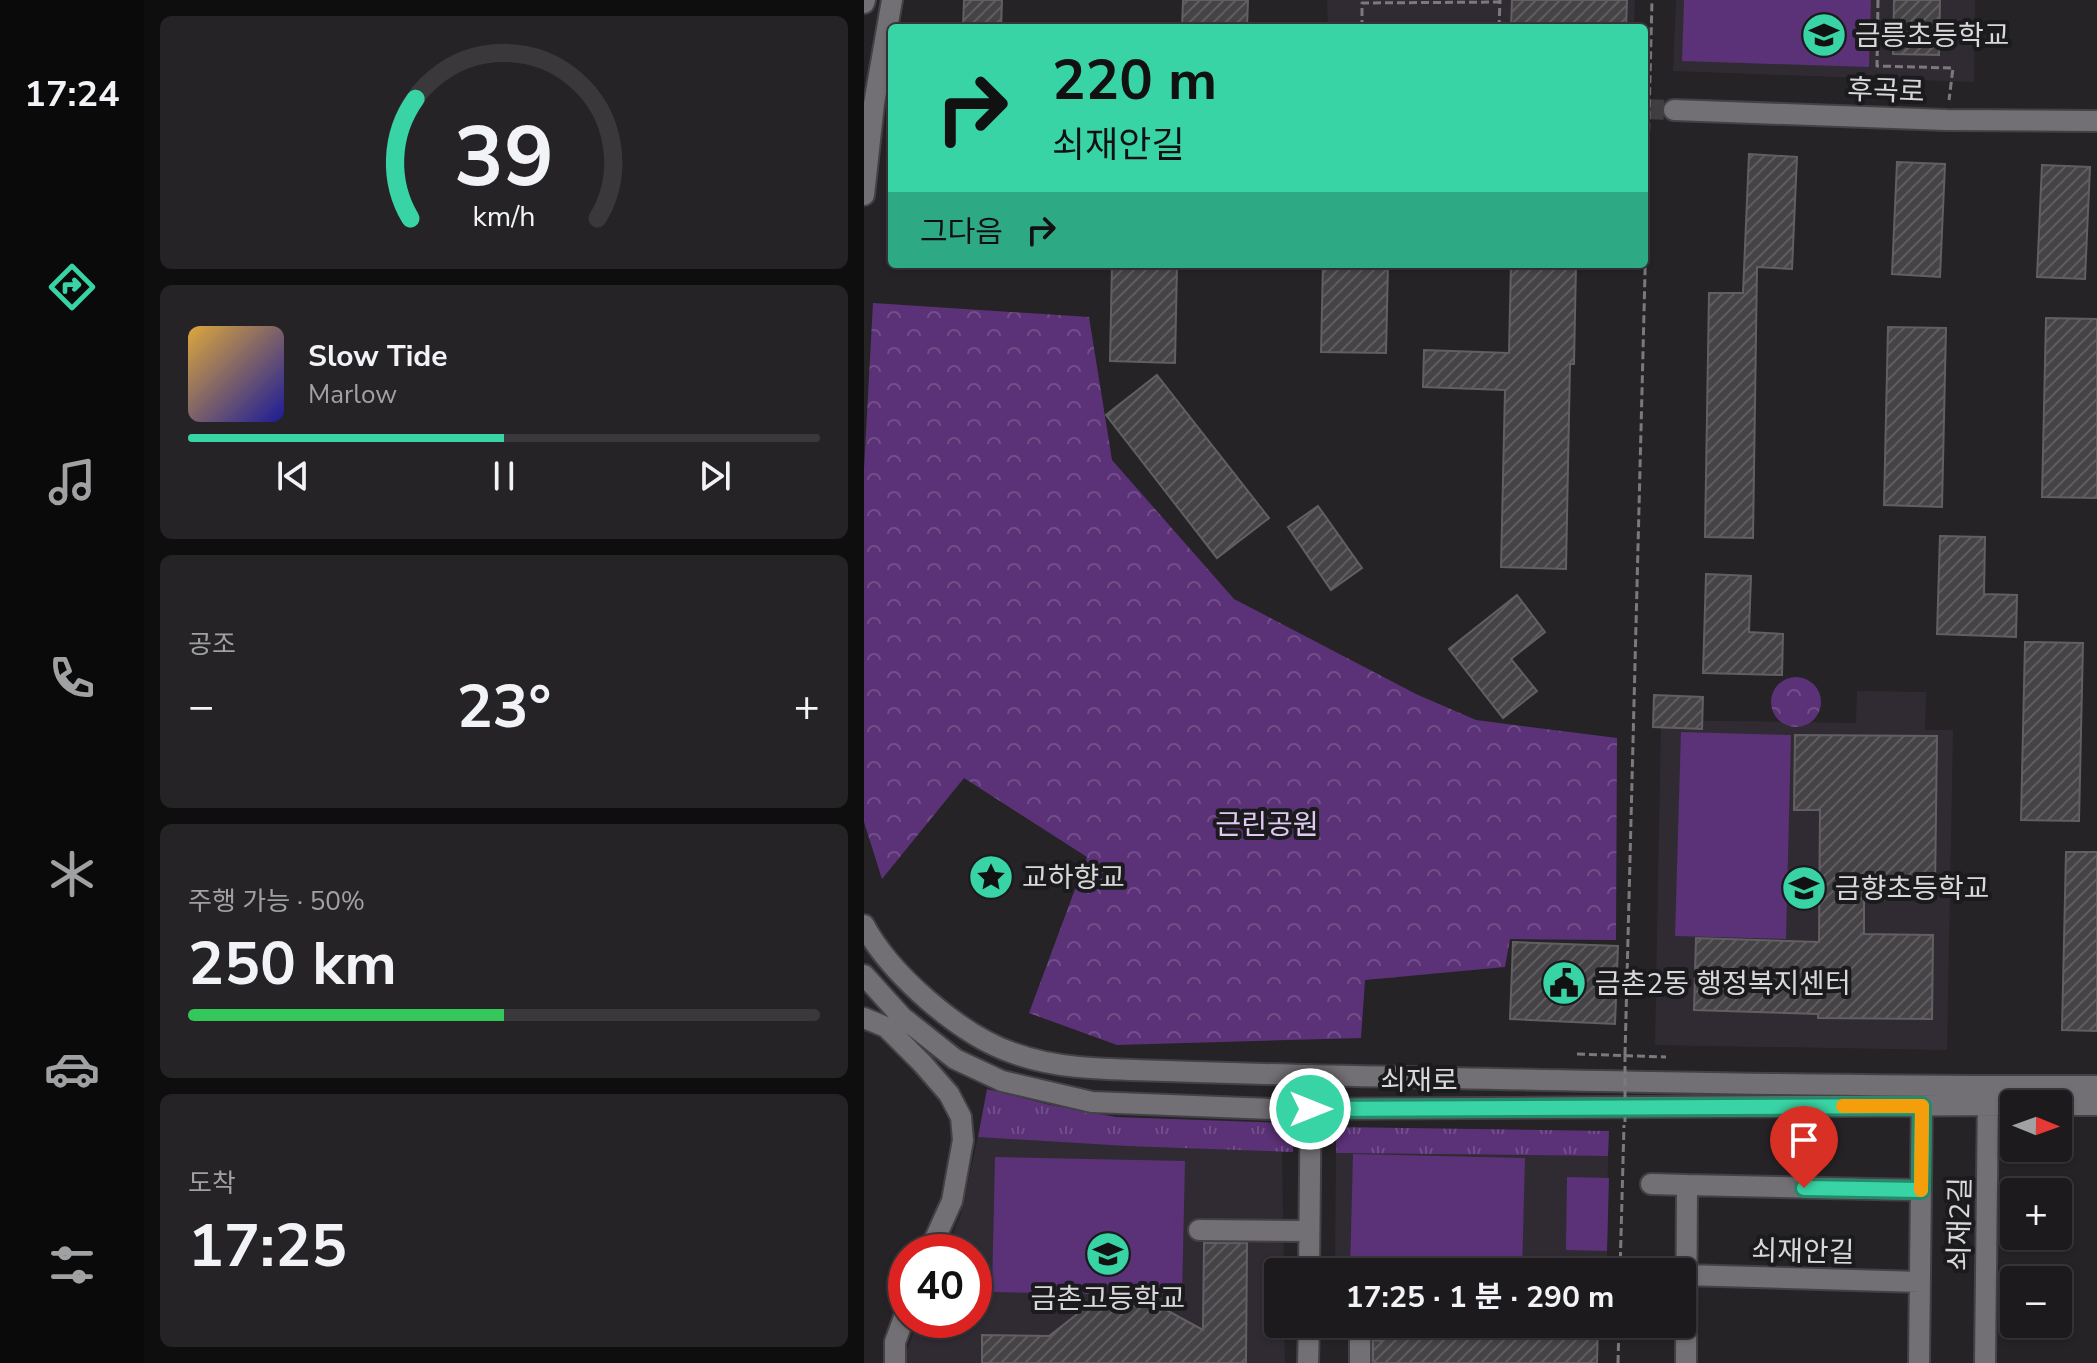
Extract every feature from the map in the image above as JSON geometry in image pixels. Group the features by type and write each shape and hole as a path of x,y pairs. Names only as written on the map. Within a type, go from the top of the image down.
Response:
{"street":[{"path":"889,24 892,0"},
{"path":"864,195 888,28"},
{"name":"후곡로","path":"1674,110 1947,120 2097,121"},
{"path":"864,925 873,941 922,995 970,1034 1013,1054 1058,1064 1097,1069 1922,1096 1988,1096 2097,1086"},
{"name":"쇠재로","path":"864,975 902,1017 955,1059 1002,1081 1092,1102 1310,1109 1922,1096"},
{"path":"864,1018 886,1027 922,1063 949,1094 961,1117 963,1140 952,1201 937,1234"},
{"path":"1309,1258 1311,1075"},
{"path":"1919,1363 1922,1096"},
{"path":"1988,1096 2000,1100"},
{"name":"쇠재2길","path":"1985,1363 1988,1096"},
{"path":"2072,1105 2097,1105"},
{"path":"1651,1184 1921,1190"},
{"path":"1685,1258 1687,1185"},
{"path":"1199,1230 1309,1231"},
{"name":"쇠재안길","path":"1696,1275 1920,1282"},
{"path":"895,1363 896,1338"},
{"path":"1308,1363 1309,1338"},
{"path":"1360,1338 1360,1363"},
{"path":"1686,1338 1686,1363"}],"path":[{"path":"1648,156 1652,0"},
{"path":"1878,0 1877,66 1953,68 1947,120"},
{"path":"1362,24 1362,3 1500,1 1499,24"},
{"path":"1625,1055 1645,268"},
{"path":"1620,1258 1627,927"},
{"path":"1577,1054 1666,1057"},
{"path":"1618,1363 1619,1338"}],"shaded area":[{"path":"1327,0 1635,0 1634,24 1328,24"},
{"name":"금릉초등학교","path":"1676,0 1975,0 1974,82 1673,71"},
{"name":"금향초등학교","path":"1857,691 1926,692 1925,730 1953,730 1947,1050 1655,1045 1661,720 1856,723"},
{"path":"978,1137 1282,1152 1284,1258 1264,1258 1264,1338 1284,1338 1285,1363 902,1363 912,1338 992,1338 992,1234 953,1234 961,1214"},
{"path":"1336,1153 1608,1156 1607,1258 1335,1258"}],"green space":[{"path":"1684,0 1871,0 1869,67 1682,61"},
{"name":"근린공원","path":"873,303 1089,317 1112,460 1234,599 1416,694 1476,720 1617,738 1616,940 1510,939 1505,967 1365,980 1361,1038 1117,1045 1029,1013 1087,857 964,778 882,879 864,822 864,469"},
{"path":"1796,677 1814,684 1821,702 1814,720 1796,727 1778,720 1771,702 1778,684"},
{"path":"1681,732 1791,735 1786,939 1675,936"},
{"path":"987,1089 1116,1117 1286,1123 1294,1127 1293,1152 978,1137"},
{"path":"1336,1127 1609,1131 1608,1156 1336,1153"},
{"path":"1353,1154 1525,1158 1522,1258 1350,1258"},
{"path":"995,1157 1185,1161 1182,1296 992,1292"},
{"path":"1567,1177 1609,1178 1607,1251 1566,1250"}],"building":[{"path":"964,0 1002,0 1001,24 963,24"},
{"path":"1183,0 1248,0 1247,24 1182,24"},
{"path":"1512,0 1627,0 1626,24 1511,24"},
{"path":"1894,0 1940,0 1939,55 1893,54"},
{"path":"1749,154 1797,157 1792,269 1757,267 1753,538 1705,537 1709,293 1743,293"},
{"path":"1897,162 1945,164 1940,277 1892,274"},
{"path":"2042,165 2090,167 2085,279 2037,277"},
{"path":"1112,268 1177,268 1175,363 1110,361"},
{"path":"1323,268 1388,268 1386,353 1321,352"},
{"path":"1511,268 1576,268 1574,364 1570,364 1566,569 1501,567 1505,390 1423,387 1424,350 1509,353"},
{"path":"2046,318 2097,319 2097,498 2042,497"},
{"path":"1888,327 1946,328 1942,507 1884,505"},
{"path":"1157,375 1269,518 1217,558 1106,415"},
{"path":"1318,506 1362,568 1331,590 1288,527"},
{"path":"1940,536 1985,537 1984,594 2017,595 2016,637 1937,634"},
{"path":"1706,574 1751,576 1749,632 1783,634 1782,675 1703,673"},
{"path":"1517,595 1545,632 1511,659 1537,691 1503,718 1449,649"},
{"path":"2025,642 2083,643 2079,821 2021,820"},
{"path":"1654,695 1703,697 1702,729 1653,727"},
{"path":"1795,735 1937,736 1935,889 1908,889 1908,900 1864,899 1864,934 1933,935 1932,1019 1818,1018 1818,1014 1694,1010 1696,938 1819,942 1820,810 1794,810"},
{"path":"2066,852 2097,852 2097,1031 2062,1030"},
{"name":"금촌2동 행정복지센터","path":"1513,942 1618,946 1615,1024 1510,1019"},
{"path":"1204,1243 1247,1243 1246,1363 982,1363 982,1338 992,1338 992,1335 1049,1336 1089,1305 1161,1307 1203,1330"},
{"path":"1382,1338 1598,1338 1597,1363 1373,1363 1373,1340 1382,1341"}],"tunnel":[{"path":"1648,109 1674,110"}],"slow traffic":[{"path":"1843,1106 1922,1106 1921,1190"}],"place":[{"name":"금릉초등학교","path":"1824,35"},
{"name":"교하향교","path":"991,877"},
{"name":"금향초등학교","path":"1804,888"},
{"name":"금촌2동 행정복지센터","path":"1564,983"},
{"name":"금촌고등학교","path":"1108,1254"}],"route":[{"path":"1310,1109 1922,1106 1921,1190 1804,1188"}]}
